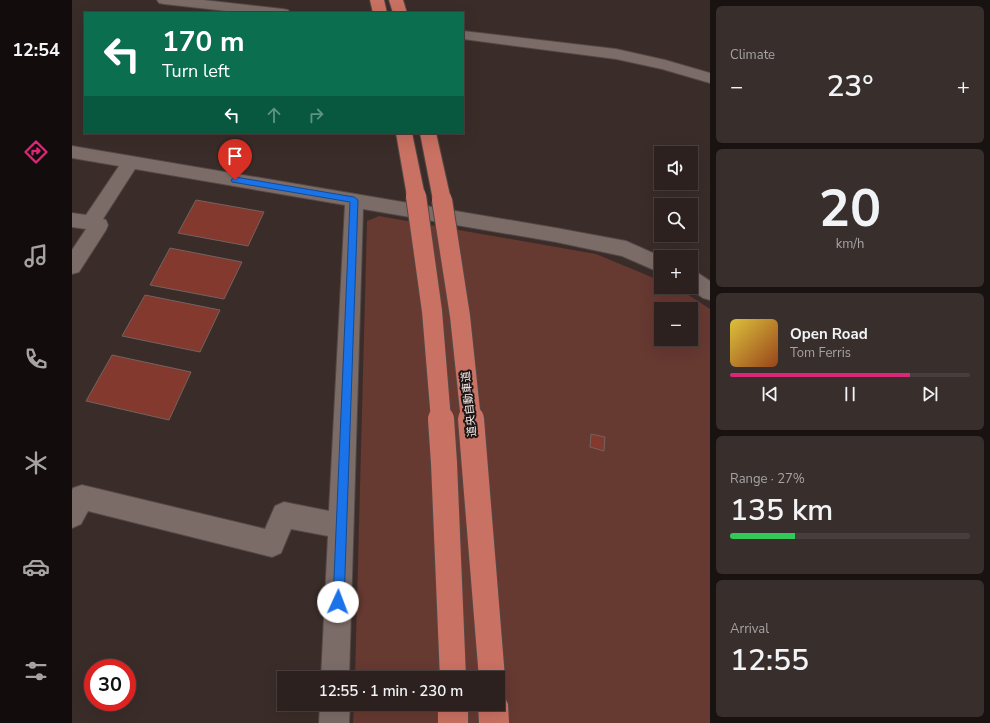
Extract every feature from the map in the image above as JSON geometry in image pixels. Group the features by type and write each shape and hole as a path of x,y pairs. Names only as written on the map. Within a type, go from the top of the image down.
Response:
{"highway":[{"path":"377,0 380,12"},
{"path":"396,0 400,12"},
{"path":"404,134 416,196 432,311 444,463 453,671"},
{"name":"道央自動車道","path":"428,134 442,200 460,316 476,471 491,671"},
{"path":"453,711 453,723"},
{"path":"493,711 494,723"}],"street":[{"path":"164,0 274,12"},
{"path":"464,35 616,54 665,65 710,78"},
{"path":"72,152 556,235 626,249 654,263"},
{"path":"81,222 131,162"},
{"path":"336,671 354,200"},
{"path":"72,266 99,225 81,222"},
{"path":"698,284 710,292"},
{"path":"72,515 82,497 272,544 284,515 341,526"},
{"path":"334,711 334,723"}],"shaded area":[{"path":"379,216 596,254 654,278 654,294 687,294 710,309 710,723 353,723 354,711 505,711 505,671 355,671 367,221"}],"building":[{"path":"196,200 264,212 248,246 178,233"},
{"path":"170,248 242,262 224,299 150,285"},
{"path":"145,295 220,310 200,352 122,336"},
{"path":"112,355 191,372 169,420 86,401"},
{"path":"591,434 605,437 604,451 590,447"}],"route":[{"path":"235,180 354,200 338,602"}]}
